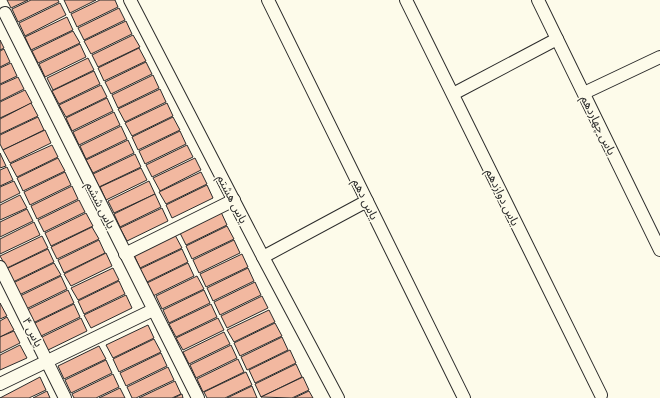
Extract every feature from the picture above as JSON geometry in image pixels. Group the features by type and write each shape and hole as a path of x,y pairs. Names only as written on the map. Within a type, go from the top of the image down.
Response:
{"street":[{"name":"یاس هشتم","path":"130,0 338,398"},
{"name":"یاس دهم","path":"268,0 464,398"},
{"name":"یاس دوازدهم","path":"406,0 601,394"},
{"name":"یاس چهاردهم","path":"538,0 660,250"},
{"name":"یاس ششم","path":"5,13 198,398"},
{"path":"453,94 557,39"},
{"path":"584,93 660,57"},
{"path":"125,254 234,200"},
{"path":"263,257 367,201"},
{"name":"یاس ۴","path":"0,267 65,398"},
{"path":"0,384 153,310"}],"building":[{"path":"7,0 28,0 11,8"},
{"path":"31,0 58,0 59,2 18,22 12,9"},
{"path":"64,0 96,0 70,13"},
{"path":"100,0 115,0 118,7 77,27 71,14"},
{"path":"60,3 66,15 25,36 19,23"},
{"path":"119,8 125,20 84,40 78,28"},
{"path":"67,17 73,30 31,50 25,37"},
{"path":"126,21 132,34 91,54 84,41"},
{"path":"73,31 80,43 38,63 32,51"},
{"path":"133,35 140,47 98,67 92,55"},
{"path":"0,40 4,48 0,50"},
{"path":"80,44 86,57 45,77 39,64"},
{"path":"139,48 146,61 104,81 98,68"},
{"path":"4,49 10,62 0,67 0,51"},
{"path":"88,58 94,70 53,90 47,78"},
{"path":"146,62 152,74 111,94 105,82"},
{"path":"11,63 17,76 0,84 0,68"},
{"path":"94,71 100,84 59,104 52,91"},
{"path":"153,75 159,88 118,108 112,95"},
{"path":"18,77 24,89 0,101 0,85"},
{"path":"101,85 107,97 66,117 59,105"},
{"path":"160,89 166,102 125,122 118,109"},
{"path":"25,90 32,103 0,118 0,102"},
{"path":"107,98 113,111 72,131 66,118"},
{"path":"31,103 38,116 0,134 0,119"},
{"path":"167,103 173,116 132,136 125,123"},
{"path":"114,112 120,125 79,145 73,132"},
{"path":"38,117 44,130 3,150 0,144 0,135"},
{"path":"173,117 180,130 138,150 132,137"},
{"path":"121,126 127,139 86,159 80,146"},
{"path":"45,130 51,143 10,163 3,150"},
{"path":"180,131 186,144 145,164 139,151"},
{"path":"128,140 134,153 93,173 86,160"},
{"path":"52,145 58,157 17,177 10,164"},
{"path":"187,145 193,157 152,177 146,165"},
{"path":"0,153 6,166 0,168"},
{"path":"135,154 141,167 99,187 93,174"},
{"path":"58,158 65,171 23,191 17,178"},
{"path":"195,158 201,170 160,191 153,178"},
{"path":"7,167 13,180 0,186 0,170"},
{"path":"141,168 147,180 106,200 100,187"},
{"path":"65,172 71,185 30,205 24,192"},
{"path":"201,172 207,184 166,204 159,192"},
{"path":"14,181 20,193 0,203 0,187"},
{"path":"149,181 155,194 114,213 108,201"},
{"path":"207,185 213,198 172,218 166,205"},
{"path":"72,186 78,199 37,219 31,206"},
{"path":"155,194 161,207 120,227 114,214"},
{"path":"20,195 27,208 0,220 0,205"},
{"path":"79,200 85,212 44,232 38,220"},
{"path":"162,208 168,221 127,241 120,228"},
{"path":"27,209 33,221 0,237 0,222"},
{"path":"221,212 227,225 186,245 180,233"},
{"path":"86,213 93,226 51,246 45,233"},
{"path":"34,222 40,235 0,254 0,239"},
{"path":"227,226 234,239 192,259 186,246"},
{"path":"92,227 99,239 57,259 51,247"},
{"path":"175,235 182,248 140,268 134,255"},
{"path":"42,236 48,248 7,268 0,256"},
{"path":"99,240 105,253 64,273 58,260"},
{"path":"234,240 240,253 199,273 193,260"},
{"path":"48,249 54,262 13,282 6,269"},
{"path":"182,249 188,262 147,282 140,269"},
{"path":"106,253 112,266 71,286 64,274"},
{"path":"242,254 248,267 206,287 200,274"},
{"path":"54,263 61,275 19,295 13,283"},
{"path":"188,263 194,276 153,296 147,283"},
{"path":"113,268 119,280 78,300 71,288"},
{"path":"248,268 254,281 213,301 207,288"},
{"path":"61,276 67,289 26,309 20,296"},
{"path":"197,276 204,289 162,309 156,296"},
{"path":"119,281 125,294 84,314 78,301"},
{"path":"255,282 261,295 220,315 214,302"},
{"path":"68,290 74,303 33,323 27,310"},
{"path":"204,290 210,303 169,323 163,310"},
{"path":"126,295 132,308 91,328 84,315"},
{"path":"262,296 268,308 227,328 221,316"},
{"path":"0,303 7,316 0,319"},
{"path":"74,304 80,317 39,337 33,324"},
{"path":"211,304 217,317 176,337 169,324"},
{"path":"269,310 275,322 234,342 227,330"},
{"path":"7,317 14,330 0,337 0,321"},
{"path":"81,318 87,331 46,351 40,338"},
{"path":"218,318 224,330 183,350 176,338"},
{"path":"275,323 282,336 240,356 234,343"},
{"path":"148,325 154,338 113,358 106,345"},
{"path":"14,331 20,343 0,353 0,337"},
{"path":"224,332 230,344 189,364 183,352"},
{"path":"282,337 288,350 247,370 241,357"},
{"path":"154,339 161,352 119,372 113,359"},
{"path":"20,345 27,358 0,370 0,355"},
{"path":"231,345 237,358 196,378 190,365"},
{"path":"99,346 106,359 64,379 58,366"},
{"path":"290,350 296,363 255,383 249,370"},
{"path":"161,353 167,366 126,386 120,373"},
{"path":"238,359 244,372 203,392 197,379"},
{"path":"106,360 112,373 71,393 65,380"},
{"path":"296,364 302,377 261,397 255,384"},
{"path":"168,367 174,380 136,398 132,398 127,387"},
{"path":"246,372 252,385 225,398 207,398 204,392"},
{"path":"113,374 119,387 96,398 74,398 72,394"},
{"path":"40,377 46,390 29,398 0,398"},
{"path":"303,377 309,390 292,398 261,397"},
{"path":"175,381 181,394 172,398 139,398"},
{"path":"252,386 257,398 227,398"},
{"path":"120,388 125,398 99,398"},
{"path":"47,391 50,398 33,398"},
{"path":"309,391 313,398 294,398"},
{"path":"182,394 183,398 174,398"}]}
